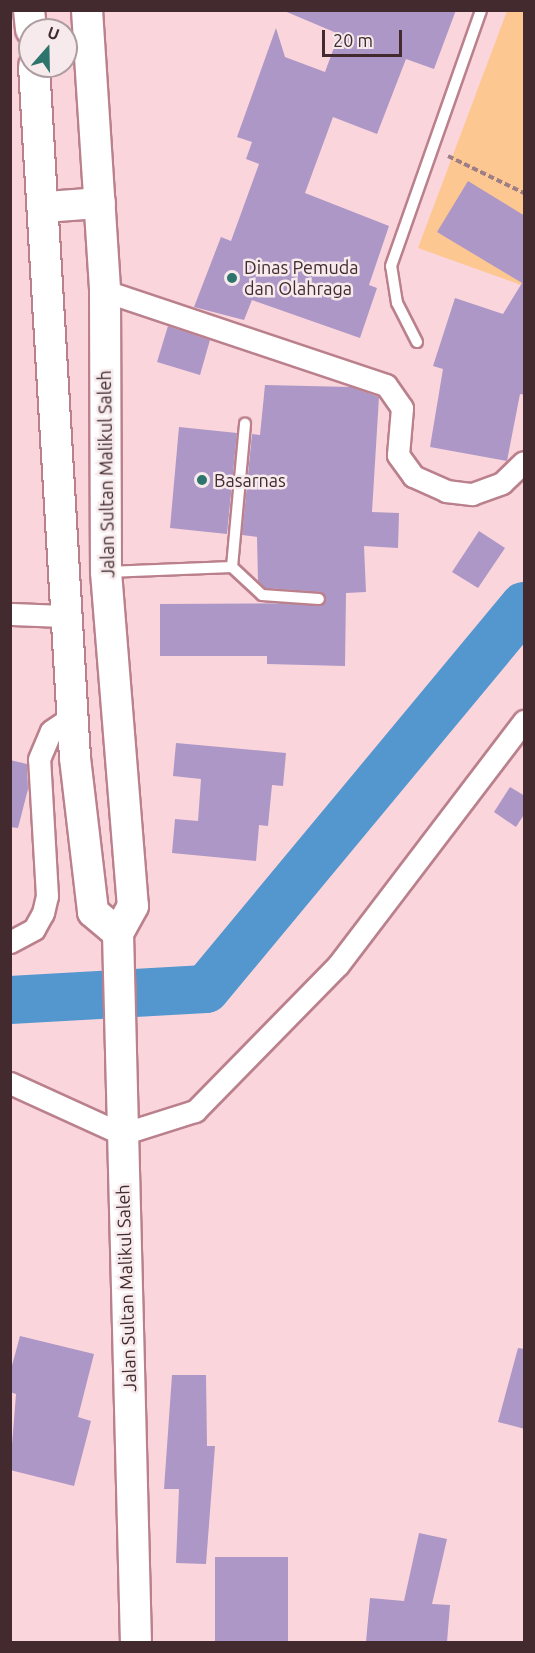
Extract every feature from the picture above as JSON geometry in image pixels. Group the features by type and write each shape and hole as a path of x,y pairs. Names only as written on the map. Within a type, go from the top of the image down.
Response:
{"main road":[{"name":"Jalan Sultan Malikul Saleh","path":"87,10 105,291 106,572 134,906 118,942 136,1642"},
{"path":"35,78 45,207 72,717 93,912 118,942"},
{"path":"45,207 100,203"}],"street":[{"path":"105,291 386,385 402,408 398,455 413,476 446,490 472,494 502,483 525,462"},
{"path":"10,614 65,616"},
{"path":"10,942 34,929 43,913 47,896 39,759 51,731 72,717"},
{"path":"10,1083 122,1134 195,1111 269,1039 338,965 525,721"}],"lane":[{"path":"417,342 397,303 391,266 481,10"},
{"path":"232,567 246,424"},
{"path":"106,572 232,567 262,595 320,599"}],"path":[{"path":"432,147 525,194"}],"shaded area":[{"path":"507,11 524,11 524,286 418,248"}],"building":[{"path":"282,10 456,10 434,69 406,59 377,134 333,117 305,193 389,226 369,285 377,288 360,338 252,300 244,320 194,307 221,237 231,241 259,164 246,159 252,142 237,137 276,28 285,57 325,72 339,34"},
{"path":"468,181 525,216 525,395 520,394 507,461 430,447 443,369 433,366 455,298 503,314 522,283 437,232"},
{"path":"168,326 210,340 200,375 157,362"},
{"path":"265,385 351,387 379,397 372,512 399,513 398,548 364,546 366,592 346,593 345,666 267,664 267,656 160,656 160,604 325,603 320,592 265,588 258,581 257,537 242,535 252,434 260,435"},
{"name":"Basarnas","path":"179,427 237,433 227,534 170,528"},
{"path":"479,531 505,548 478,588 452,572"},
{"path":"176,743 286,753 283,786 272,785 268,826 259,825 256,861 172,853 175,819 198,821 201,779 173,776"},
{"path":"10,760 27,764 28,789 18,828 10,827"},
{"path":"510,787 525,796 525,813 516,827 494,812"},
{"path":"20,1336 94,1354 78,1417 91,1421 74,1486 10,1470 16,1394 10,1392 10,1373"},
{"path":"518,1348 525,1349 525,1429 498,1422"},
{"path":"172,1375 206,1375 207,1446 215,1446 206,1564 176,1563 179,1489 164,1489"},
{"path":"419,1533 447,1539 432,1604 450,1605 447,1642 366,1642 370,1598 404,1601"},
{"path":"215,1557 288,1557 288,1642 215,1642"}],"waterway":[{"path":"10,1000 206,989 524,606"}],"place":[{"name":"Dinas Pemuda dan Olahraga","path":"232,278"},
{"name":"Basarnas","path":"202,480"}]}
